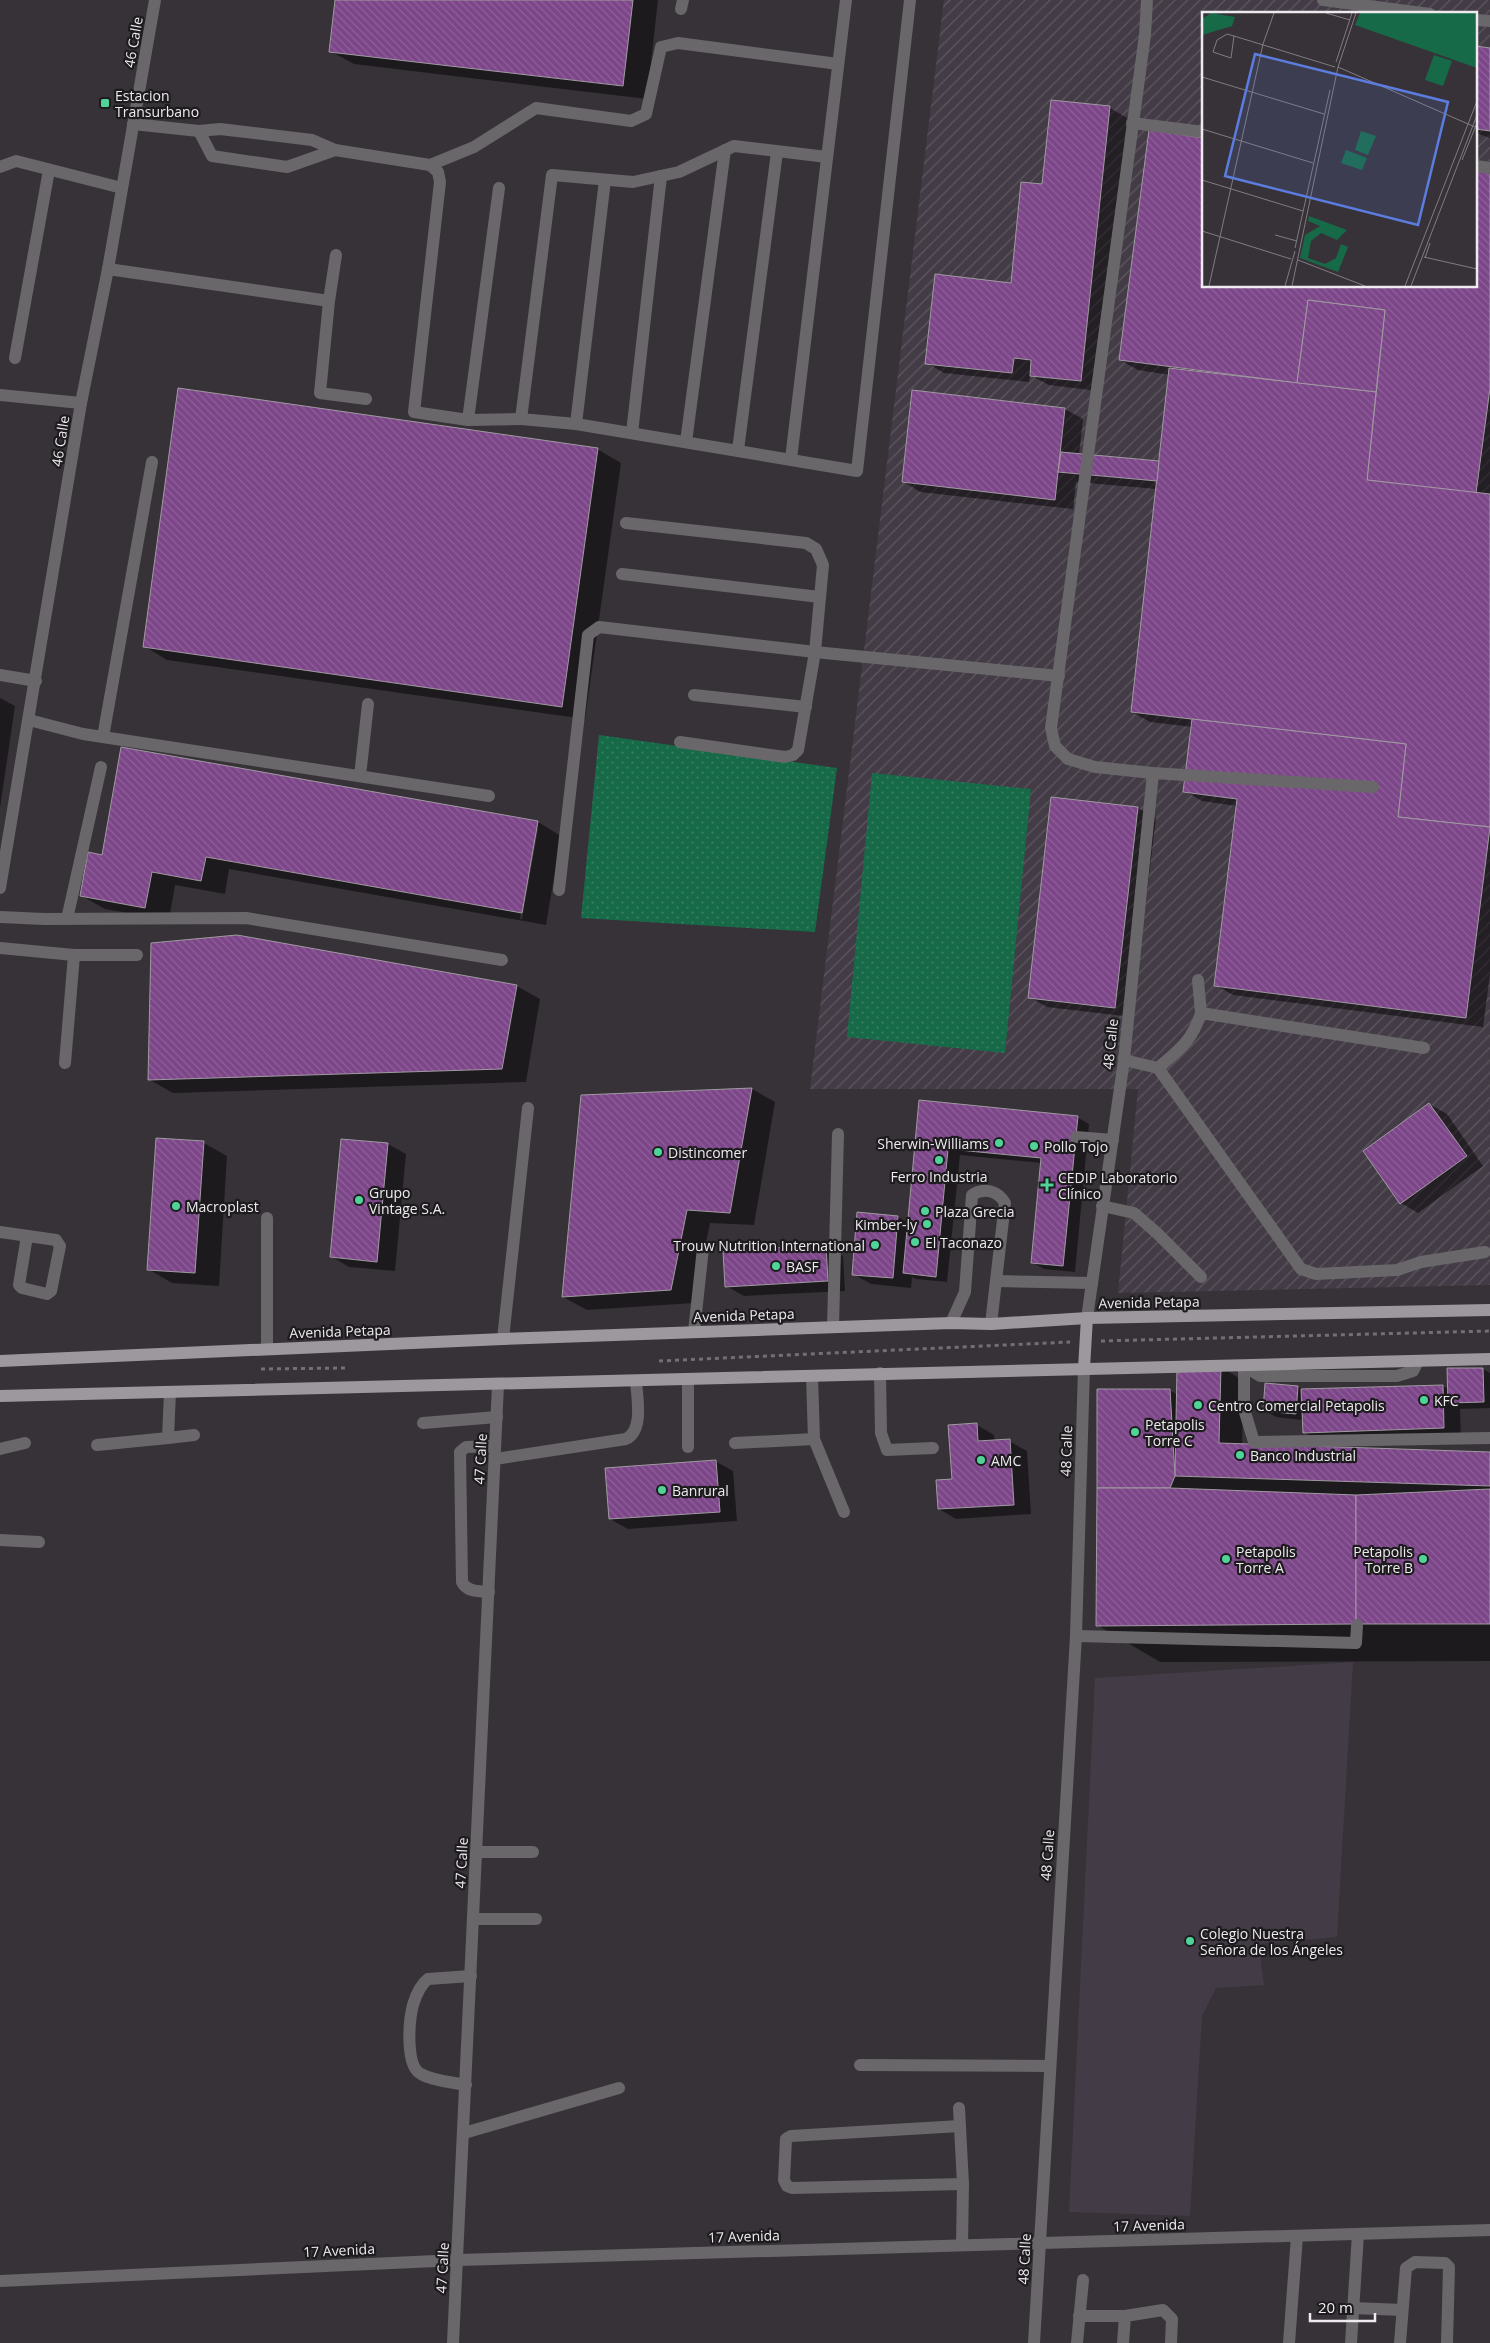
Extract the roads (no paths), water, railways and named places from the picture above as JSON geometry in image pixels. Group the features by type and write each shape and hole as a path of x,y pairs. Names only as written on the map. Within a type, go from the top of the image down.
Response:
{"main road":[{"name":"Avenida Petapa","path":"0,1361 504,1339 951,1323 991,1324 1087,1318 1490,1310"},
{"path":"1084,1368 1087,1318"},
{"path":"0,1396 1490,1359"}],"street":[{"name":"46 Calle","path":"0,888 4,835 36,681 82,403 108,268 155,0"},
{"path":"790,459 846,0"},
{"path":"430,165 438,172 440,182 414,412 468,420 521,419 576,424 857,471 910,0"},
{"path":"1147,0 1145,35 1052,728 1055,746 1068,759 1095,766 1153,772 1373,787"},
{"path":"1323,0 1415,12"},
{"path":"134,124 199,131 220,129 312,140 335,150 430,165 474,147 536,108 631,121 646,114 661,47 678,43 838,64"},
{"path":"1132,123 1202,132"},
{"path":"199,131 212,156 287,167 335,150"},
{"path":"521,419 552,175 633,182 679,172 734,146 827,157"},
{"path":"686,442 725,150"},
{"path":"738,450 778,152"},
{"path":"0,167 16,161 122,188"},
{"path":"15,358 49,170"},
{"path":"632,433 661,176"},
{"path":"576,424 605,180"},
{"path":"468,420 498,188"},
{"path":"336,255 328,301 320,392 366,399"},
{"path":"108,268 328,301"},
{"path":"0,395 82,403"},
{"path":"104,737 152,462"},
{"path":"626,523 806,543 816,549 821,556 823,565 816,652 798,750 793,755 785,758 680,742"},
{"path":"622,574 820,597"},
{"path":"559,890 588,635 599,627 614,627 816,652 1059,676"},
{"path":"0,675 36,681"},
{"path":"694,695 806,707"},
{"path":"360,776 368,704"},
{"path":"28,720 83,734 489,796"},
{"path":"67,919 100,767"},
{"name":"48 Calle","path":"1087,1318 1124,1060 1153,772"},
{"path":"0,916 67,919 246,918 502,960"},
{"path":"0,948 74,954 137,955"},
{"path":"66,1063 74,954"},
{"path":"1158,1068 1179,1050 1195,1032 1201,1013 1198,980"},
{"path":"1201,1013 1424,1048"},
{"path":"1124,1060 1158,1068 1301,1270 1316,1274 1397,1270 1421,1262 1485,1252"},
{"path":"504,1339 528,1108"},
{"path":"833,1327 838,1134"},
{"path":"1076,1137 1113,1140"},
{"path":"951,1323 965,1292 972,1194 995,1191 1000,1194 1005,1203 991,1324"},
{"path":"1102,1206 1134,1213 1157,1233 1200,1277"},
{"path":"267,1218 267,1349"},
{"path":"0,1232 56,1240 60,1246 51,1292 47,1294 22,1288 19,1285 27,1236"},
{"path":"694,1332 703,1248"},
{"path":"997,1281 1092,1283"},
{"path":"1244,1366 1244,1409 1254,1442 1490,1438"},
{"name":"48 Calle","path":"1034,2343 1076,1636 1084,1368"},
{"path":"880,1373 881,1433 887,1450 933,1448"},
{"path":"812,1376 814,1439 818,1454 844,1512"},
{"path":"688,1379 688,1447"},
{"path":"488,1592 472,1590 465,1587 462,1582 460,1452 466,1447 495,1453 626,1439 632,1436 636,1430 636,1381"},
{"name":"47 Calle","path":"453,2343 498,1384"},
{"path":"168,1438 170,1392"},
{"path":"423,1423 497,1416"},
{"path":"97,1445 194,1435"},
{"path":"736,1443 814,1439"},
{"path":"0,1449 25,1443"},
{"path":"0,1540 39,1542"},
{"path":"1076,1636 1356,1643 1357,1625"},
{"path":"477,1852 533,1852"},
{"path":"473,1919 536,1919"},
{"path":"466,2085 420,2074 412,2066 409,2050 413,2006 421,1985 428,1978 471,1976"},
{"path":"860,2065 1049,2066"},
{"path":"464,2134 619,2088"},
{"path":"960,2108 963,2184 962,2245"},
{"path":"960,2126 791,2136 786,2139 784,2180 787,2186 792,2188 963,2184"},
{"name":"17 Avenida","path":"0,2281 458,2260 1490,2230"},
{"path":"1351,2343 1358,2234"},
{"path":"1289,2343 1297,2236"},
{"path":"1400,2343 1406,2268 1415,2262 1444,2263 1450,2272 1447,2343"},
{"path":"1077,2343 1083,2280"},
{"path":"1354,2308 1402,2310"},
{"path":"1079,2316 1125,2316 1163,2310 1172,2319 1171,2343"},
{"path":"1123,2343 1125,2316"}],"place":[{"name":"Estacion Transurbano","path":"105,103"},
{"name":"Sherwin-Williams","path":"999,1143"},
{"name":"Pollo Tojo","path":"1034,1146"},
{"name":"Distincomer","path":"658,1152"},
{"name":"Ferro Industria","path":"939,1160"},
{"name":"CEDIP Laboratorio Clínico","path":"1047,1185"},
{"name":"Grupo Vintage S.A.","path":"359,1200"},
{"name":"Macroplast","path":"176,1206"},
{"name":"Plaza Grecia","path":"925,1211"},
{"name":"Kimber-ly","path":"927,1224"},
{"name":"El Taconazo","path":"915,1242"},
{"name":"Trouw Nutrition International","path":"875,1245"},
{"name":"BASF","path":"776,1266"},
{"name":"KFC","path":"1424,1400"},
{"name":"Centro Comercial Petapolis","path":"1198,1405"},
{"name":"Petapolis Torre C","path":"1135,1432"},
{"name":"Banco Industrial","path":"1240,1455"},
{"name":"AMC","path":"981,1460"},
{"name":"Banrural","path":"662,1490"},
{"name":"Petapolis Torre A","path":"1226,1559"},
{"name":"Petapolis Torre B","path":"1423,1559"},
{"name":"Colegio Nuestra Señora de los Ángeles","path":"1190,1941"}]}
